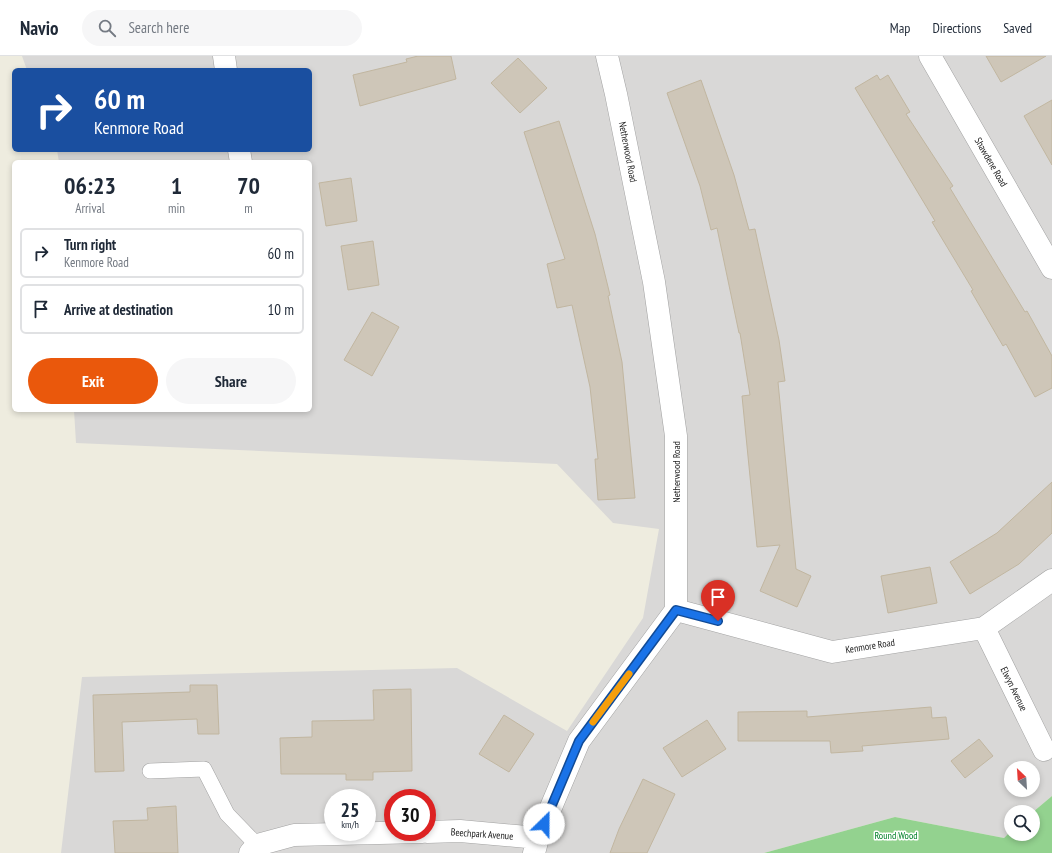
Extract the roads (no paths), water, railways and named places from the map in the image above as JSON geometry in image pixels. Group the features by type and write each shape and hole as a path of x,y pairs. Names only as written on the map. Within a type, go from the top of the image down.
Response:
{"street":[{"path":"224,56 226,68"},
{"name":"Netherwood Road","path":"607,56 654,282 676,436 676,610"},
{"name":"Shawdene Road","path":"930,56 1052,268"},
{"name":"Kenmore Road","path":"676,610 832,652 984,628 1052,580"},
{"path":"536,846 579,741 676,610"},
{"name":"Elwyn Avenue","path":"984,628 1044,750"},
{"name":"Beechpark Avenue","path":"436,832 460,831 536,846"},
{"path":"253,849 294,835 384,833"}],"lane":[{"path":"150,771 204,769 227,814 253,849"}],"park label":[{"name":"Round Wood","path":"896,835"}]}
